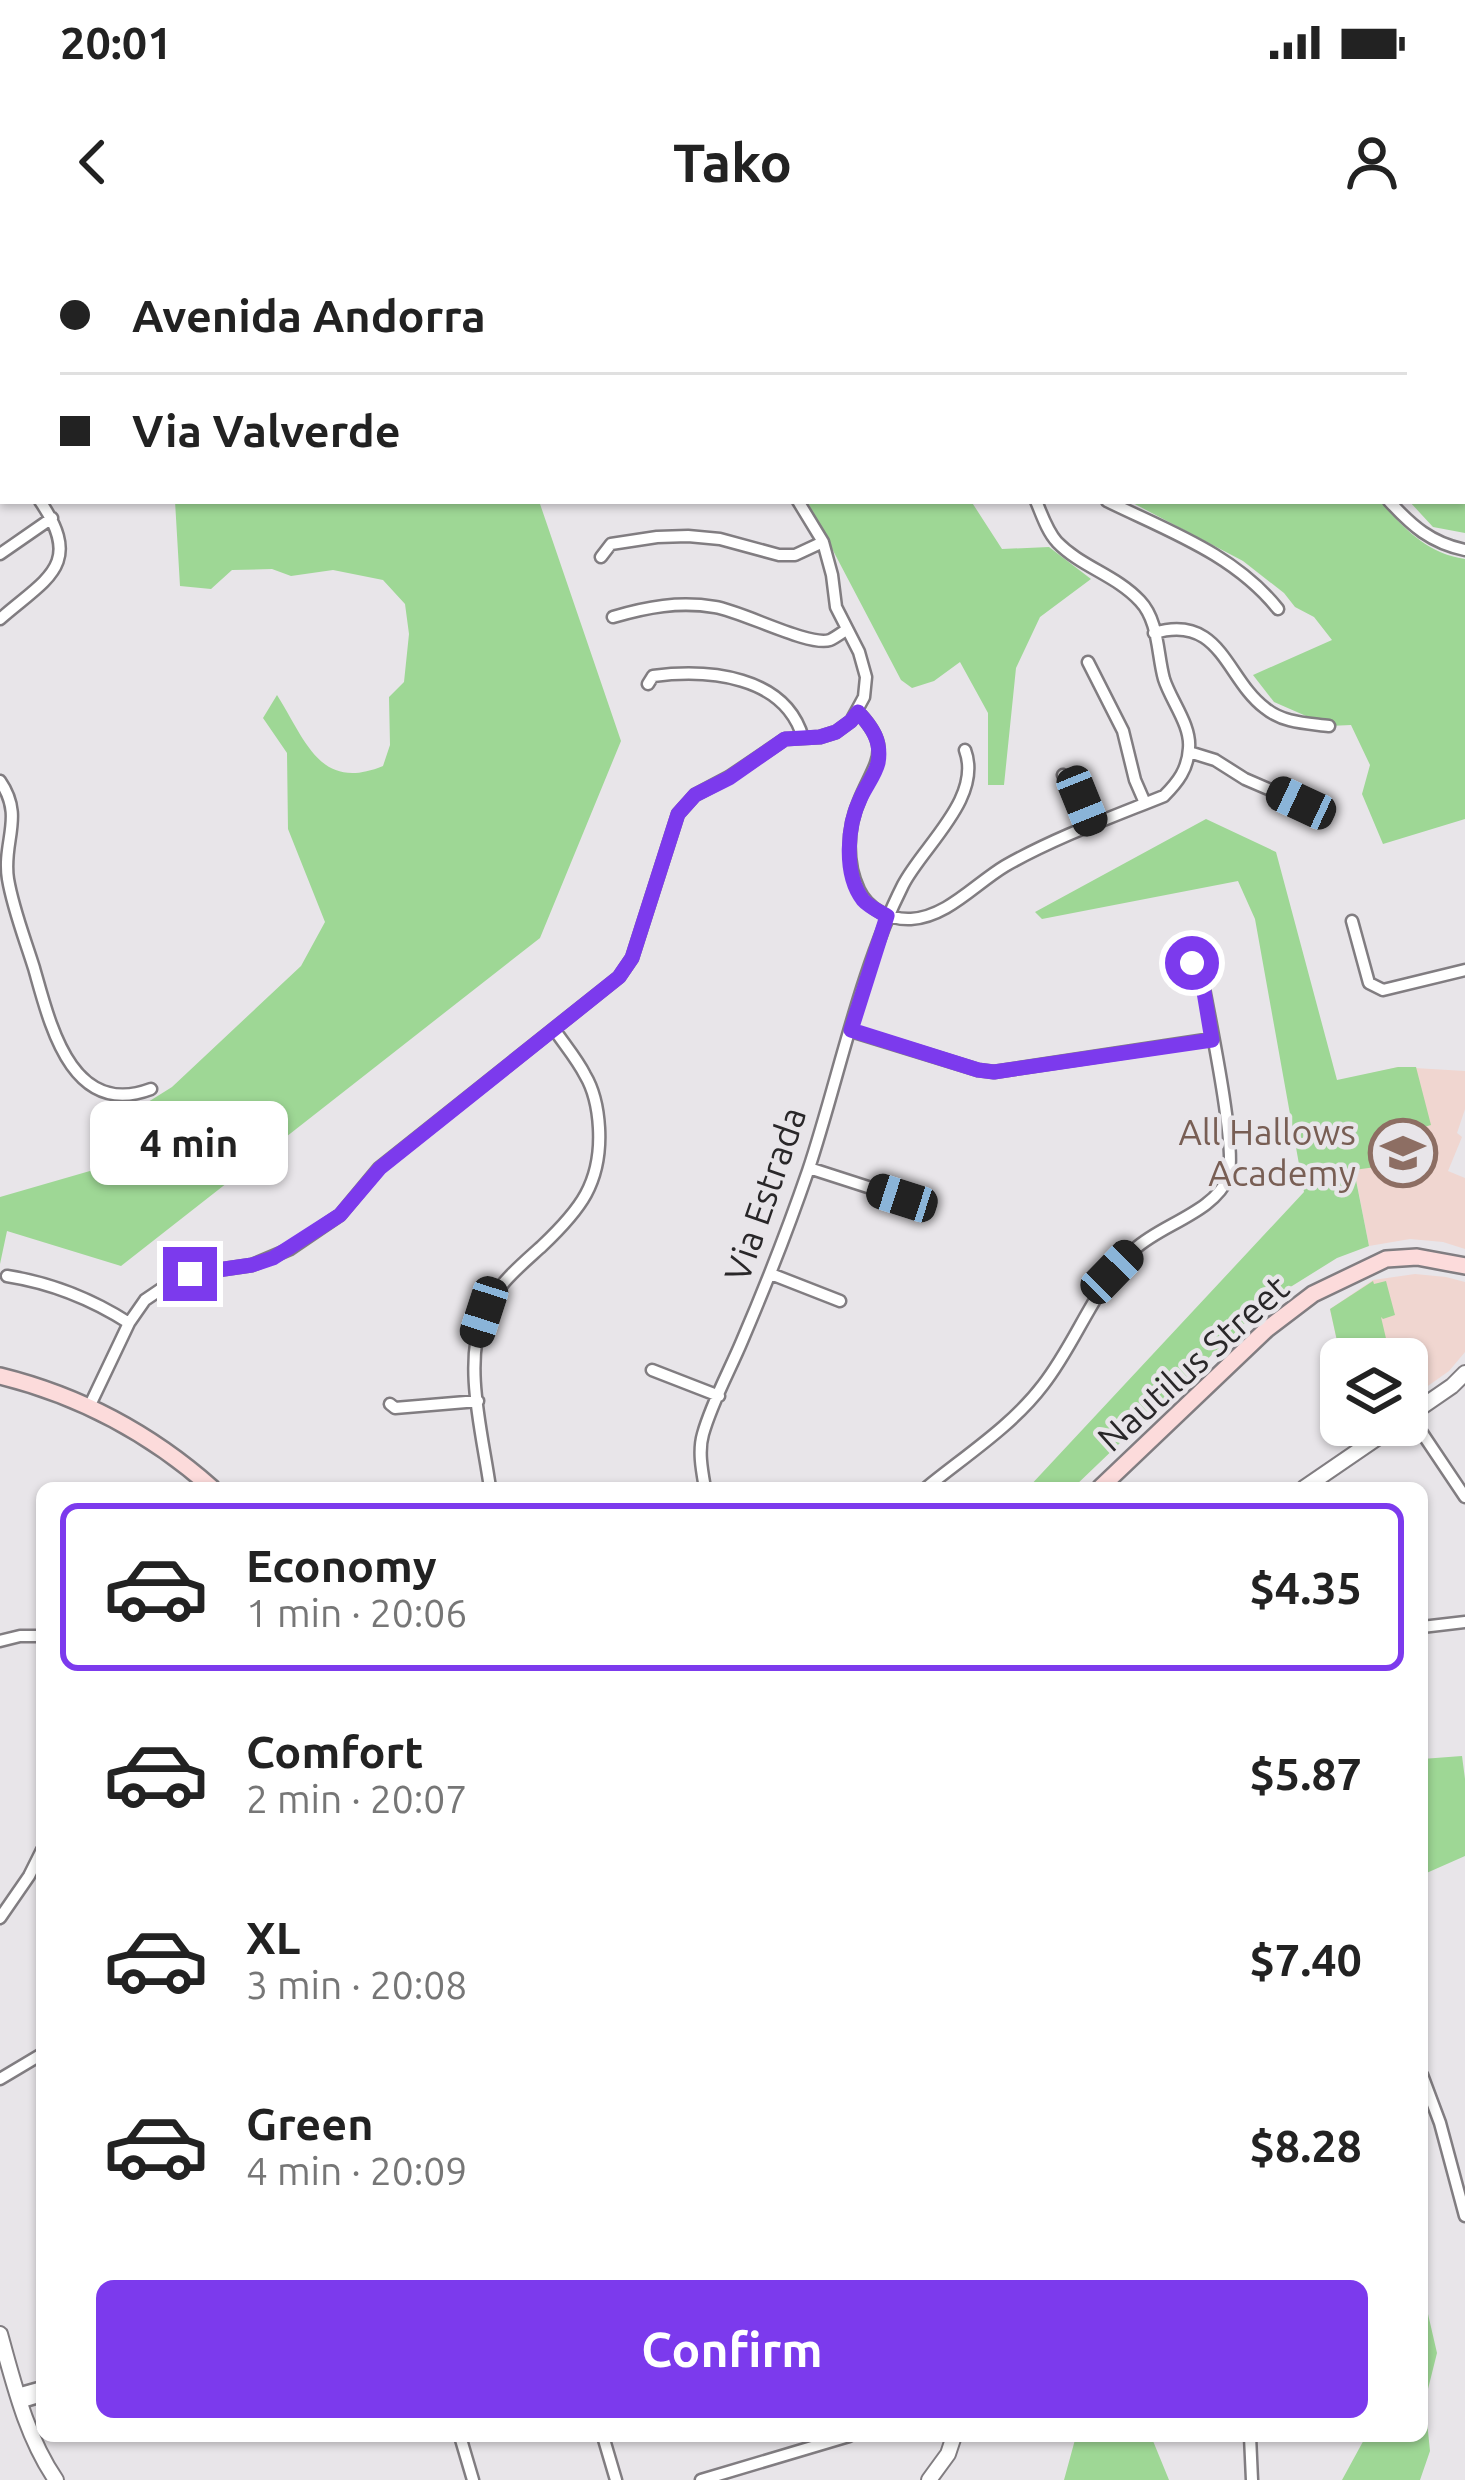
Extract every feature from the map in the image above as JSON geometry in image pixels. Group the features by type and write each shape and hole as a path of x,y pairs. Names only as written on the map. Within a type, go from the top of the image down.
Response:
{"main road":[{"name":"Nautilus Street","path":"1106,1482 1267,1329 1313,1294 1386,1259 1417,1257 1465,1266"},
{"path":"0,1376 90,1406 137,1430 205,1482"}],"street":[{"path":"0,619 50,575 61,553 60,534 42,504"},
{"path":"90,1406 129,1323 145,1300 190,1274 273,1258 340,1215 380,1168 619,977 632,958 678,814 695,795 785,739 820,737 851,721 864,697 866,677 836,607 823,542 800,504"},
{"path":"858,712 874,729 878,764 858,803 851,831 851,872 864,901 887,916 912,920 939,912 1006,866 1164,796 1177,783 1185,770 1189,739 1164,679 1141,602 1058,542 1038,504"},
{"path":"1113,504 1224,558 1278,609"},
{"path":"1393,504 1415,529 1441,544 1465,550"},
{"path":"0,554 52,518"},
{"path":"601,557 611,544 657,537 720,539 795,555 823,542"},
{"path":"613,617 652,606 690,604 737,612 815,641 832,640 846,630"},
{"path":"1154,633 1189,630 1202,636 1225,655 1259,705 1278,718 1329,726"},
{"path":"1088,662 1124,731 1145,803"},
{"path":"648,683 653,676 684,672 741,681 783,702 798,721 803,738"},
{"name":"Via Estrada","path":"704,1482 701,1443 809,1168 887,916 915,864 954,814 969,773 964,750"},
{"path":"1189,752 1301,803"},
{"path":"1064,775 1093,826"},
{"path":"0,781 12,801 8,878 52,1029 65,1057 86,1082 109,1093 137,1094 151,1089"},
{"path":"1352,920 1369,983 1383,990 1465,970"},
{"path":"933,1482 1017,1414 1040,1389 1066,1354 1112,1272 1137,1246 1200,1208 1227,1180 1230,1149 1200,968 1192,963"},
{"path":"489,1482 475,1352 484,1312 497,1288 581,1204 598,1164 598,1112 587,1077 554,1029"},
{"path":"851,1030 994,1072 1212,1040"},
{"path":"809,1168 902,1198 906,1204"},
{"path":"771,1274 840,1301"},
{"path":"7,1276 71,1292 129,1323"},
{"path":"652,1370 719,1396"},
{"path":"1428,1402 1465,1373"},
{"path":"389,1404 395,1408 478,1401"},
{"path":"1428,1444 1465,1497"},
{"path":"1313,1482 1365,1446"},
{"path":"1428,1627 1465,1622"},
{"path":"0,1641 36,1636"},
{"path":"0,1918 36,1862"},
{"path":"0,2079 36,2058"},
{"path":"1428,2091 1465,2216"},
{"path":"0,2333 18,2398 38,2450 56,2480"},
{"path":"18,2398 36,2390"},
{"path":"18,2398 36,2396"},
{"path":"462,2442 473,2480"},
{"path":"605,2442 616,2480"},
{"path":"701,2480 829,2442"},
{"path":"929,2480 952,2442"},
{"path":"1250,2442 1252,2480"}],"shaded area":[{"name":"All Hallows Academy","path":"1398,1067 1465,1071 1465,1109 1457,1133 1462,1137 1448,1171 1465,1178 1465,1249 1410,1239 1369,1246 1337,1081"},
{"path":"1415,1274 1465,1282 1465,1352 1428,1386 1428,1338 1336,1338 1330,1309 1373,1280"}],"green space":[{"path":"175,504 540,504 621,741 540,938 121,1266 7,1231 0,1264 0,1197 121,1162 116,1122 172,1087 301,966 325,922 288,829 287,753 263,718 277,695 307,745 329,767 362,772 383,766 390,745 389,697 404,682 409,634 405,604 383,580 333,570 291,576 272,569 232,570 211,589 180,586"},
{"path":"809,504 973,504 1002,549 1049,547 1091,579 1040,617 1016,668 1004,785 988,785 988,713 960,662 934,681 912,688 901,680"},
{"path":"1135,504 1383,504 1428,545 1465,559 1465,819 1383,844 1362,794 1370,765 1351,725 1329,726 1274,702 1253,675 1332,640 1314,617 1295,607 1243,561"},
{"path":"1412,504 1465,504 1465,533 1433,527"},
{"path":"1206,819 1276,852 1337,1080 1416,1067 1431,1125 1398,1135 1383,1166 1354,1170 1369,1246 1337,1258 1268,1301 1079,1482 1034,1482 1304,1192 1255,919 1238,881 1042,919 1035,912"},
{"path":"1373,1281 1386,1281 1395,1315 1381,1317 1386,1338 1336,1338 1330,1309"},
{"path":"1462,1756 1465,1856 1428,1872 1428,1759"},
{"path":"1428,2314 1437,2353 1428,2389"},
{"path":"1428,2431 1430,2451 1420,2480 1342,2480 1363,2442 1428,2442"},
{"path":"1074,2442 1153,2442 1169,2480 1064,2480"}],"place":[{"name":"All Hallows Academy","path":"1403,1153"}],"route":[{"path":"190,1274 273,1258 340,1215 380,1168 619,977 632,958 678,814 695,795 785,739 836,732 858,712 874,729 878,764 858,803 851,831 851,872 864,901 887,916 851,1030 994,1072 1212,1040 1200,968 1192,963"}]}
